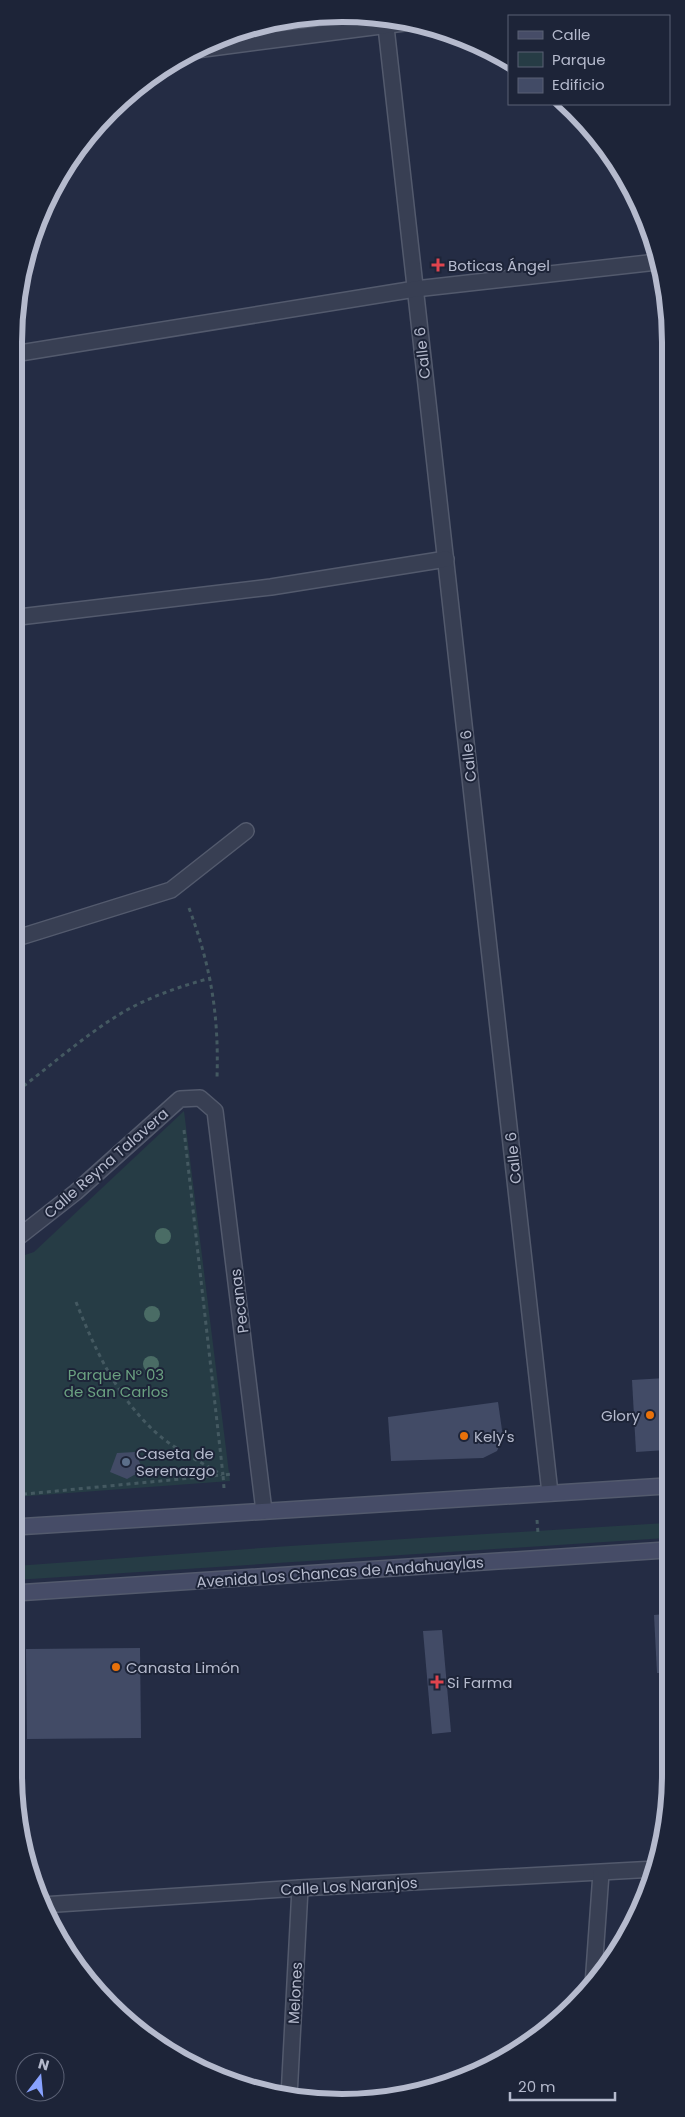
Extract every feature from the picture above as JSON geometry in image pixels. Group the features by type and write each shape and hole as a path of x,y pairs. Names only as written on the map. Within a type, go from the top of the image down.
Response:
{"main road":[{"path":"22,1527 662,1486"},
{"name":"Avenida Los Chancas de Andahuaylas","path":"22,1592 662,1550"}],"street":[{"path":"223,46 369,24"},
{"name":"Calle 6","path":"385,25 550,1493"},
{"path":"22,353 415,289 653,263"},
{"path":"22,617 271,586 446,559"},
{"path":"22,936 171,890 246,831"},
{"name":"Calle Reyna Talavera","path":"22,1234 76,1192 180,1099 200,1098 215,1111"},
{"name":"Pecanas","path":"215,1111 264,1512"},
{"name":"Calle Los Naranjos","path":"51,1904 300,1888 648,1870"},
{"path":"594,1971 601,1873"},
{"name":"Melones","path":"289,2090 300,1888"}],"path":[{"path":"180,883 198,931 211,978 218,1040 215,1111"},
{"path":"22,1087 87,1036 126,1011 170,990 211,978"},
{"path":"183,1121 223,1475"},
{"path":"76,1302 105,1368 126,1401 150,1428 185,1453 223,1475"},
{"path":"22,1494 223,1475"},
{"path":"534,1494 540,1559"}],"green space":[{"name":"Parque N° 03 de San Carlos","path":"184,1111 230,1481 22,1496 22,1256 34,1252"},
{"path":"662,1523 662,1538 22,1580 22,1565 290,1546"}],"building":[{"name":"Glory","path":"662,1378 662,1450 636,1452 632,1380"},
{"path":"498,1402 503,1437 497,1451 483,1458 391,1461 388,1417"},
{"name":"Caseta de Serenazgo","path":"135,1452 143,1470 127,1479 110,1472 117,1453"},
{"path":"662,1614 662,1673 657,1673 654,1615"},
{"name":"Si Farma","path":"442,1630 451,1732 432,1734 423,1631"},
{"path":"140,1648 141,1738 27,1739 26,1649"}],"place":[{"name":"Boticas Ángel","path":"438,265"},
{"name":"Glory","path":"650,1415"},
{"name":"Kely's","path":"464,1436"},
{"name":"Caseta de Serenazgo","path":"126,1462"},
{"name":"Canasta Limón","path":"116,1667"},
{"name":"Si Farma","path":"437,1682"}]}
